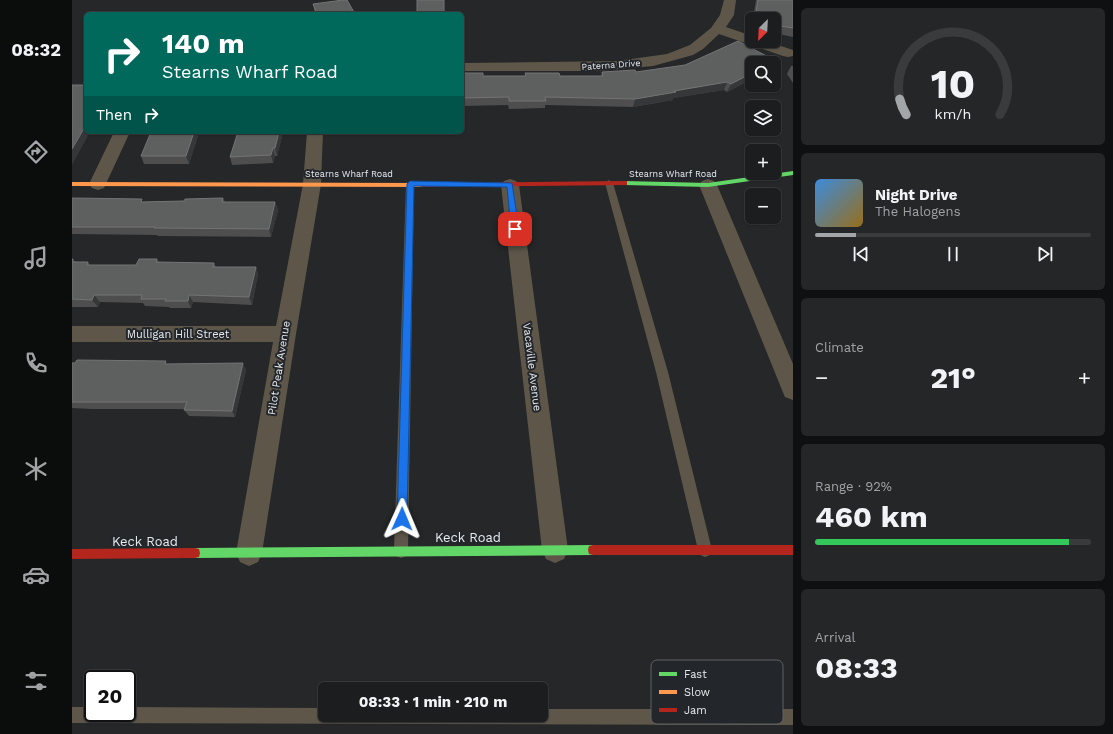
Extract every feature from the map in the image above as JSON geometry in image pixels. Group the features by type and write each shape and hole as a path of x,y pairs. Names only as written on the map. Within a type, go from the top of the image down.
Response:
{"street":[{"name":"Paterna Drive","path":"464,67 586,67 658,61 689,51 717,29 727,14 730,0"},
{"path":"717,29 788,53"},
{"path":"98,184 121,134"},
{"path":"312,184 315,134"},
{"name":"Stearns Wharf Road","path":"72,184 510,185 609,183 708,185 793,173"},
{"name":"Pilot Peak Avenue","path":"249,553 285,334 312,184"},
{"name":"Vacaville Avenue","path":"510,185 555,550"},
{"path":"708,185 793,390"},
{"name":"Mulligan Hill Street","path":"72,334 285,334"},
{"name":"Keck Road","path":"72,554 555,550 793,550"}],"lane":[{"path":"609,183 662,372 705,551"},
{"path":"401,551 410,184"},
{"path":"72,715 651,717"},
{"path":"783,717 793,717"}],"building":[{"path":"347,0 354,12 316,12 313,4"},
{"path":"417,0 444,0 444,12 417,12"},
{"path":"758,0 793,0 793,28 781,26 781,12 756,12"},
{"path":"738,41 745,45 745,48 751,48 766,56 745,56 745,77 731,84 727,82 635,99 545,97 546,101 509,101 509,97 464,98 464,73 483,73 483,76 526,76 525,73 559,73 560,76 603,76 602,72 635,70 636,72 685,65"},
{"path":"72,85 84,85 84,128 72,149"},
{"path":"150,134 193,134 186,156 141,156"},
{"path":"237,134 278,134 275,148 273,148 271,155 230,157"},
{"path":"72,198 142,199 141,202 223,198 222,202 275,202 269,229 72,227"},
{"path":"139,259 157,259 156,262 214,263 213,267 256,267 249,297 189,295 188,301 165,301 166,299 141,299 142,295 94,295 92,300 72,299 72,262 88,262 87,265 136,265"},
{"path":"77,360 166,361 165,364 243,363 232,411 184,410 187,402 72,402 72,363 75,363"}],"traffic: fast":[{"path":"624,183 708,185 793,173"},
{"path":"195,553 593,550"}],"traffic: slow":[{"path":"72,184 422,185"}],"traffic: jam":[{"path":"422,185 624,183"},
{"path":"593,550 793,550"},
{"path":"72,554 195,553"}],"route":[{"path":"402,519 410,184 510,185 515,229"}]}
